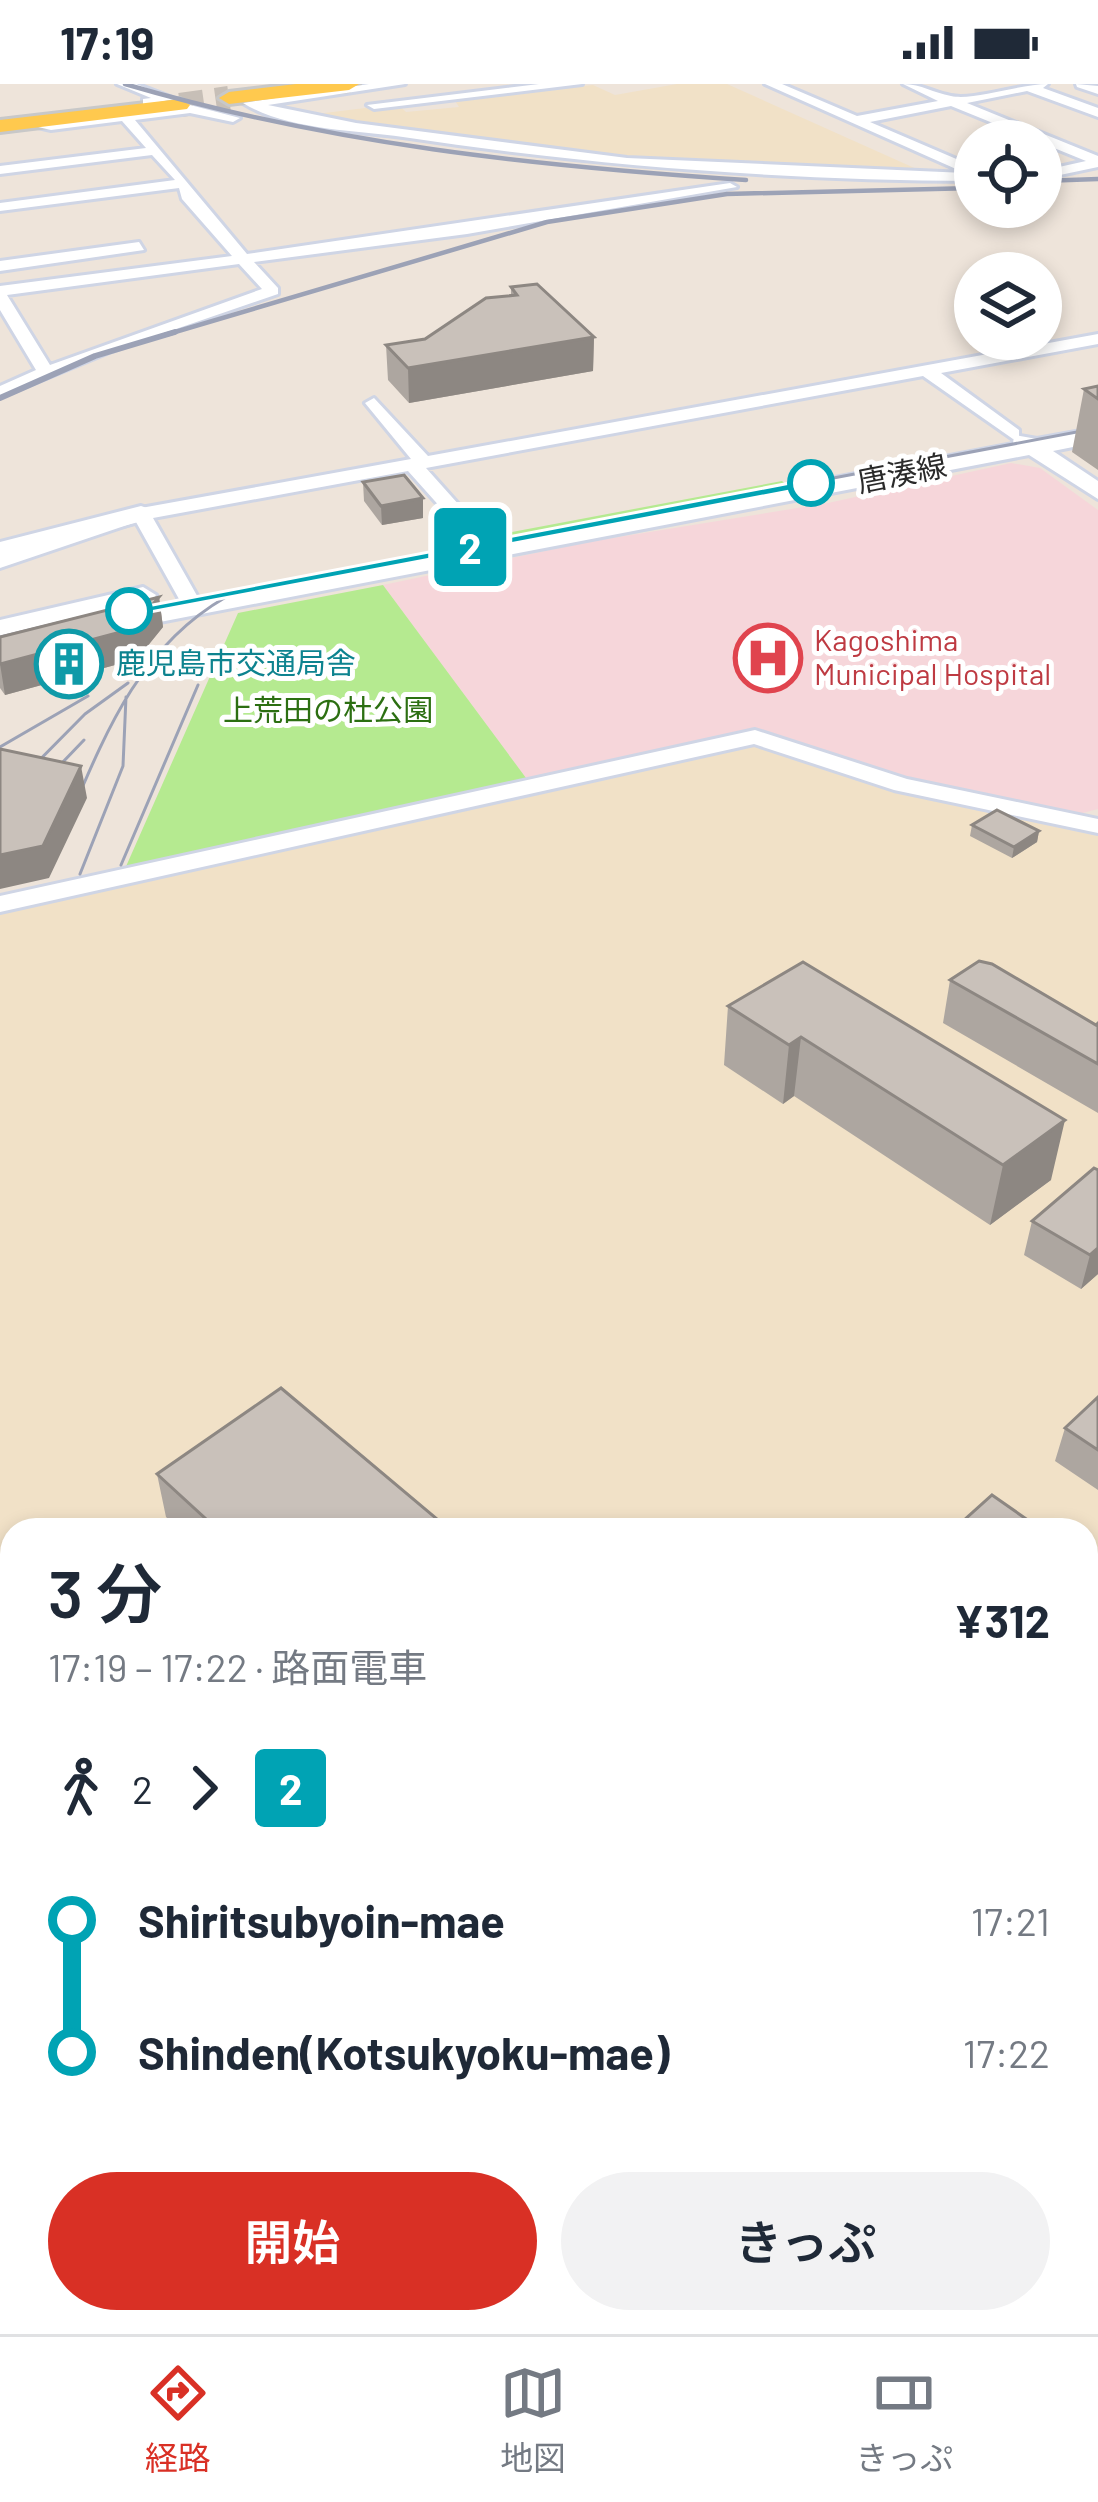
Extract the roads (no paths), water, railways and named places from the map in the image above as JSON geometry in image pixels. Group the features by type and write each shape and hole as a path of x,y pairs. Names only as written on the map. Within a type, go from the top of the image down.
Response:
{"main road":[{"path":"229,98 349,84"},
{"path":"0,126 181,105"}],"street":[{"path":"123,84 168,98 41,115 35,122 51,126 130,123 233,118 205,109 130,123"},
{"path":"206,94 302,84"},
{"path":"399,84 250,104 562,157 746,171 954,175"},
{"path":"290,113 576,84"},
{"path":"771,84 954,165"},
{"path":"910,84 998,120"},
{"path":"1082,84 1098,90"},
{"path":"824,127 1031,85 1098,114"},
{"path":"791,92 814,88"},
{"path":"1062,122 1098,114"},
{"path":"0,392 272,291 239,258 187,196 185,183 130,123"},
{"path":"1062,147 1098,162"},
{"path":"0,170 155,151"},
{"path":"1062,171 1098,162"},
{"path":"1062,176 1098,175"},
{"path":"0,207 185,183"},
{"path":"46,373 0,293 730,187"},
{"path":"0,266 140,247"},
{"path":"0,550 141,514 1098,339"},
{"path":"927,371 1098,492"},
{"path":"374,403 421,458 415,467"},
{"name":"唐湊線","path":"0,653 186,598 475,534 1098,417"},
{"name":"唐湊線","path":"0,628 1098,436"},
{"path":"415,467 475,534"},
{"path":"141,514 186,598"},
{"path":"0,562 141,514"},
{"path":"0,904 755,737 825,764 902,785 1092,821"}],"tunnel":[{"path":"180,105 229,98"}],"tram line":[{"path":"125,612 1098,428"},
{"name":"2","path":"129,611 811,483"},
{"path":"126,699 171,640 226,597"},
{"path":"0,637 140,603"},
{"path":"0,800 85,714 128,683"},
{"path":"121,865 198,685"},
{"path":"0,747 88,696"},
{"path":"70,816 126,699"},
{"path":"80,874 123,766 126,699"},
{"path":"39,787 84,740"}],"railway":[{"path":"125,84 278,122 433,149 746,180"},
{"path":"1062,180 1098,179"},
{"path":"165,335 547,222 727,194 954,189"},
{"path":"165,335 175,332"},
{"path":"0,398 95,356 165,335"}],"place":[{"name":"Kagoshima Municipal Hospital","path":"768,658"},
{"name":"鹿児島市交通局舎","path":"69,664"}],"park label":[{"name":"上荒田の杜公園","path":"328,711"}]}
